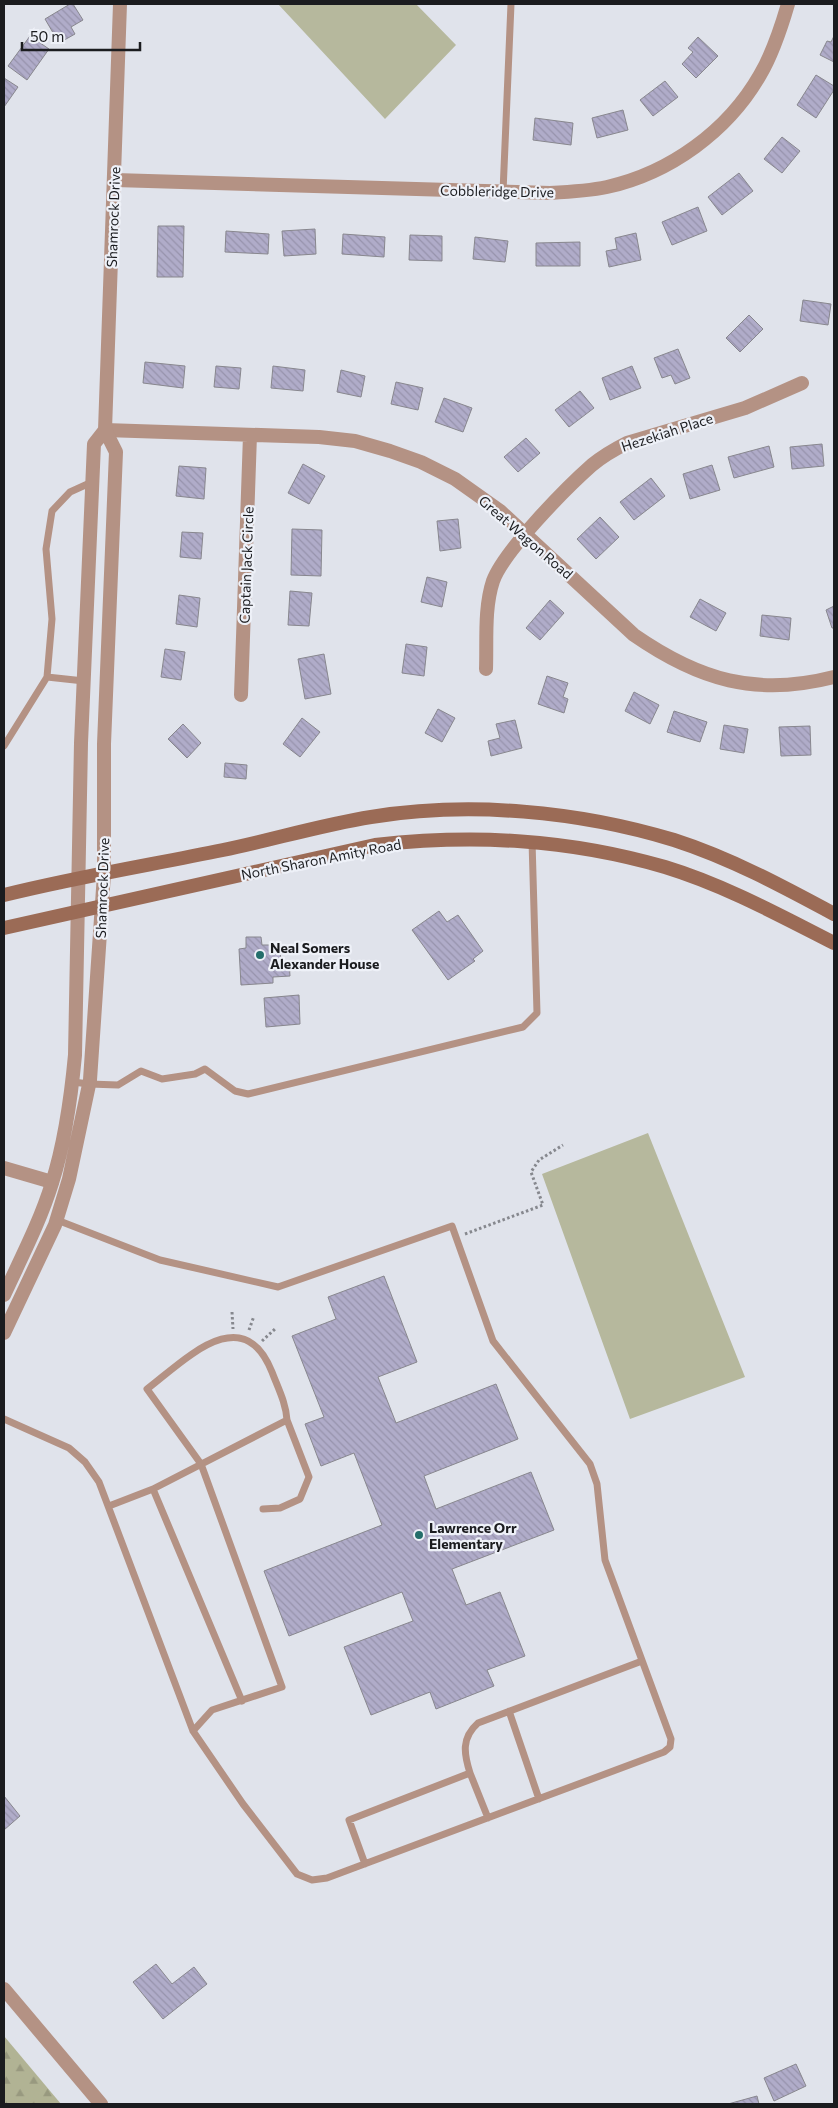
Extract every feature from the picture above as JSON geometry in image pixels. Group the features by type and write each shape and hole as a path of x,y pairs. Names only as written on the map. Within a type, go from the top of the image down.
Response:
{"main road":[{"name":"North Sharon Amity Road","path":"4,895 371,817 421,812 490,811 552,814 607,823 674,840 727,860 769,879 834,914"},
{"name":"North Sharon Amity Road","path":"4,928 375,845 456,838 532,841 602,851 666,867 733,894 834,943"}],"street":[{"name":"Shamrock Drive","path":"4,1334 56,1220 69,1179 89,1084 104,874 104,744 116,452 105,430 120,4"},
{"name":"Cobbleridge Drive","path":"114,180 550,193 602,188 625,182 656,170 684,154 723,124 742,102 760,75 775,46 788,4"},
{"name":"Hezekiah Place","path":"486,669 487,618 493,581 507,557 592,465 611,451 627,443 745,408 802,383"},
{"name":"Shamrock Drive","path":"4,1295 39,1218 52,1182 70,1106 73,1082 76,1055 77,911 92,482 94,444 105,430"},
{"name":"Great Wagon Road","path":"105,430 319,437 355,441 390,450 421,462 455,479 486,500 634,635 661,653 689,668 712,676 752,685 800,684 834,677"},
{"name":"Captain Jack Circle","path":"241,695 250,435"},
{"path":"4,1168 52,1182"},
{"path":"4,1989 100,2104"}],"lane":[{"path":"503,192 510,4"},
{"path":"4,746 47,677 52,619 46,549 52,511 70,492 92,482"},
{"path":"47,677 84,681"},
{"path":"73,1082 118,1085 140,1071 162,1079 195,1074 205,1070 235,1091 248,1094 523,1027 537,1013 532,841"},
{"path":"4,1419 69,1448 85,1462 99,1482 193,1731 243,1804 297,1874 312,1880 327,1878 664,1752 670,1747 671,1739 604,1560 597,1484 590,1464 493,1341 452,1226 278,1287 160,1260 56,1220"},
{"path":"193,1731 212,1710 282,1687 201,1464 147,1389 206,1345 220,1338 246,1339 257,1346 267,1358 286,1408 287,1420 309,1477 300,1499 280,1508 263,1509"},
{"path":"108,1506 153,1489 287,1420"},
{"path":"153,1489 242,1701"},
{"path":"488,1818 464,1756 464,1746 471,1729 478,1723 642,1661"},
{"path":"509,1711 539,1799"},
{"path":"365,1864 349,1820 470,1773"}],"path":[{"path":"464,1234 542,1205 531,1172 539,1160 563,1145"},
{"path":"232,1312 233,1337"},
{"path":"246,1339 254,1316"},
{"path":"257,1346 274,1329"}],"green space":[{"path":"278,4 416,4 456,45 385,119"},
{"path":"648,1133 745,1377 630,1419 542,1174"},
{"path":"4,2036 61,2104 4,2104"}],"building":[{"path":"73,4 83,20 71,27 75,34 59,43 45,19"},
{"path":"30,36 49,49 27,80 8,66"},
{"path":"834,36 834,62 820,55 827,41 831,42"},
{"path":"698,37 718,56 696,78 682,64 693,52 688,48"},
{"path":"816,75 834,86 834,90 816,118 797,105"},
{"path":"4,78 18,87 4,107"},
{"path":"665,81 678,97 653,116 640,100"},
{"path":"623,110 628,130 597,138 592,118"},
{"path":"535,118 573,123 571,145 533,140"},
{"path":"782,137 800,151 782,173 764,159"},
{"path":"739,173 753,191 722,215 708,197"},
{"path":"698,207 707,231 672,245 662,222"},
{"path":"158,226 184,226 183,277 157,277"},
{"path":"315,229 316,254 284,256 282,231"},
{"path":"226,231 269,234 268,254 225,252"},
{"path":"636,233 641,260 609,267 606,251 617,249 615,238"},
{"path":"343,234 385,237 384,257 342,254"},
{"path":"410,235 442,236 442,261 409,260"},
{"path":"475,237 508,241 505,262 473,259"},
{"path":"580,242 580,266 536,266 536,243"},
{"path":"803,300 831,304 828,325 800,321"},
{"path":"749,315 763,329 740,352 726,338"},
{"path":"678,349 690,378 675,384 671,375 662,378 654,358"},
{"path":"145,362 185,366 183,388 143,383"},
{"path":"216,366 241,368 239,389 214,387"},
{"path":"273,366 305,370 303,391 271,388"},
{"path":"632,366 641,388 610,400 602,378"},
{"path":"341,370 365,376 361,397 337,392"},
{"path":"396,382 423,388 418,410 391,404"},
{"path":"580,391 594,408 569,427 555,410"},
{"path":"444,398 472,408 463,432 435,422"},
{"path":"526,438 540,453 518,472 504,457"},
{"path":"822,444 824,466 792,469 790,447"},
{"path":"769,446 774,467 734,478 728,457"},
{"path":"303,464 325,476 309,504 288,493"},
{"path":"712,465 720,490 690,499 683,474"},
{"path":"179,466 206,468 204,499 176,496"},
{"path":"651,478 665,496 634,520 620,502"},
{"path":"600,517 619,537 596,559 577,539"},
{"path":"458,519 461,548 440,551 437,521"},
{"path":"292,529 322,530 321,576 291,575"},
{"path":"182,532 203,533 201,559 180,557"},
{"path":"427,577 447,582 442,607 421,602"},
{"path":"290,591 312,593 309,626 288,625"},
{"path":"179,595 200,598 197,627 176,624"},
{"path":"700,599 726,613 716,631 690,617"},
{"path":"550,600 564,613 540,640 526,628"},
{"path":"834,606 834,628 832,628 826,610"},
{"path":"762,615 791,618 789,640 760,636"},
{"path":"406,644 427,647 424,676 402,673"},
{"path":"165,649 185,652 181,680 161,677"},
{"path":"324,654 331,694 305,699 298,659"},
{"path":"547,676 568,683 563,697 568,699 564,713 538,704"},
{"path":"634,692 659,705 650,724 625,711"},
{"path":"438,709 455,718 442,742 425,733"},
{"path":"674,711 707,722 700,742 667,732"},
{"path":"302,718 320,732 300,757 283,744"},
{"path":"515,720 522,748 491,756 488,741 500,738 496,724"},
{"path":"183,724 201,743 187,758 168,739"},
{"path":"724,725 748,729 744,753 720,749"},
{"path":"810,726 811,755 781,756 779,727"},
{"path":"225,763 247,765 246,779 224,777"},
{"path":"439,911 447,922 458,915 483,951 473,959 475,961 448,980 412,930"},
{"name":"Neal Somers Alexander House","path":"246,937 261,937 262,945 271,945 271,949 280,949 281,962 289,961 290,976 273,977 273,983 241,985 239,949 246,948"},
{"path":"299,995 300,1024 266,1027 264,998"},
{"name":"Lawrence Orr Elementary","path":"384,1276 417,1362 378,1377 396,1423 496,1384 518,1439 424,1476 436,1509 531,1472 554,1530 452,1569 466,1605 500,1592 525,1656 487,1670 494,1686 436,1709 430,1692 371,1715 344,1647 413,1621 402,1592 289,1636 264,1571 382,1525 354,1453 321,1466 305,1424 324,1417 292,1336 336,1319 328,1297"},
{"path":"4,1796 20,1816 4,1830"},
{"path":"156,1964 172,1984 194,1967 207,1984 163,2019 133,1982"},
{"path":"796,2064 806,2086 774,2101 764,2078"},
{"path":"757,2096 759,2104 728,2104"}],"place":[{"name":"Neal Somers Alexander House","path":"260,955"},
{"name":"Lawrence Orr Elementary","path":"419,1535"}]}
